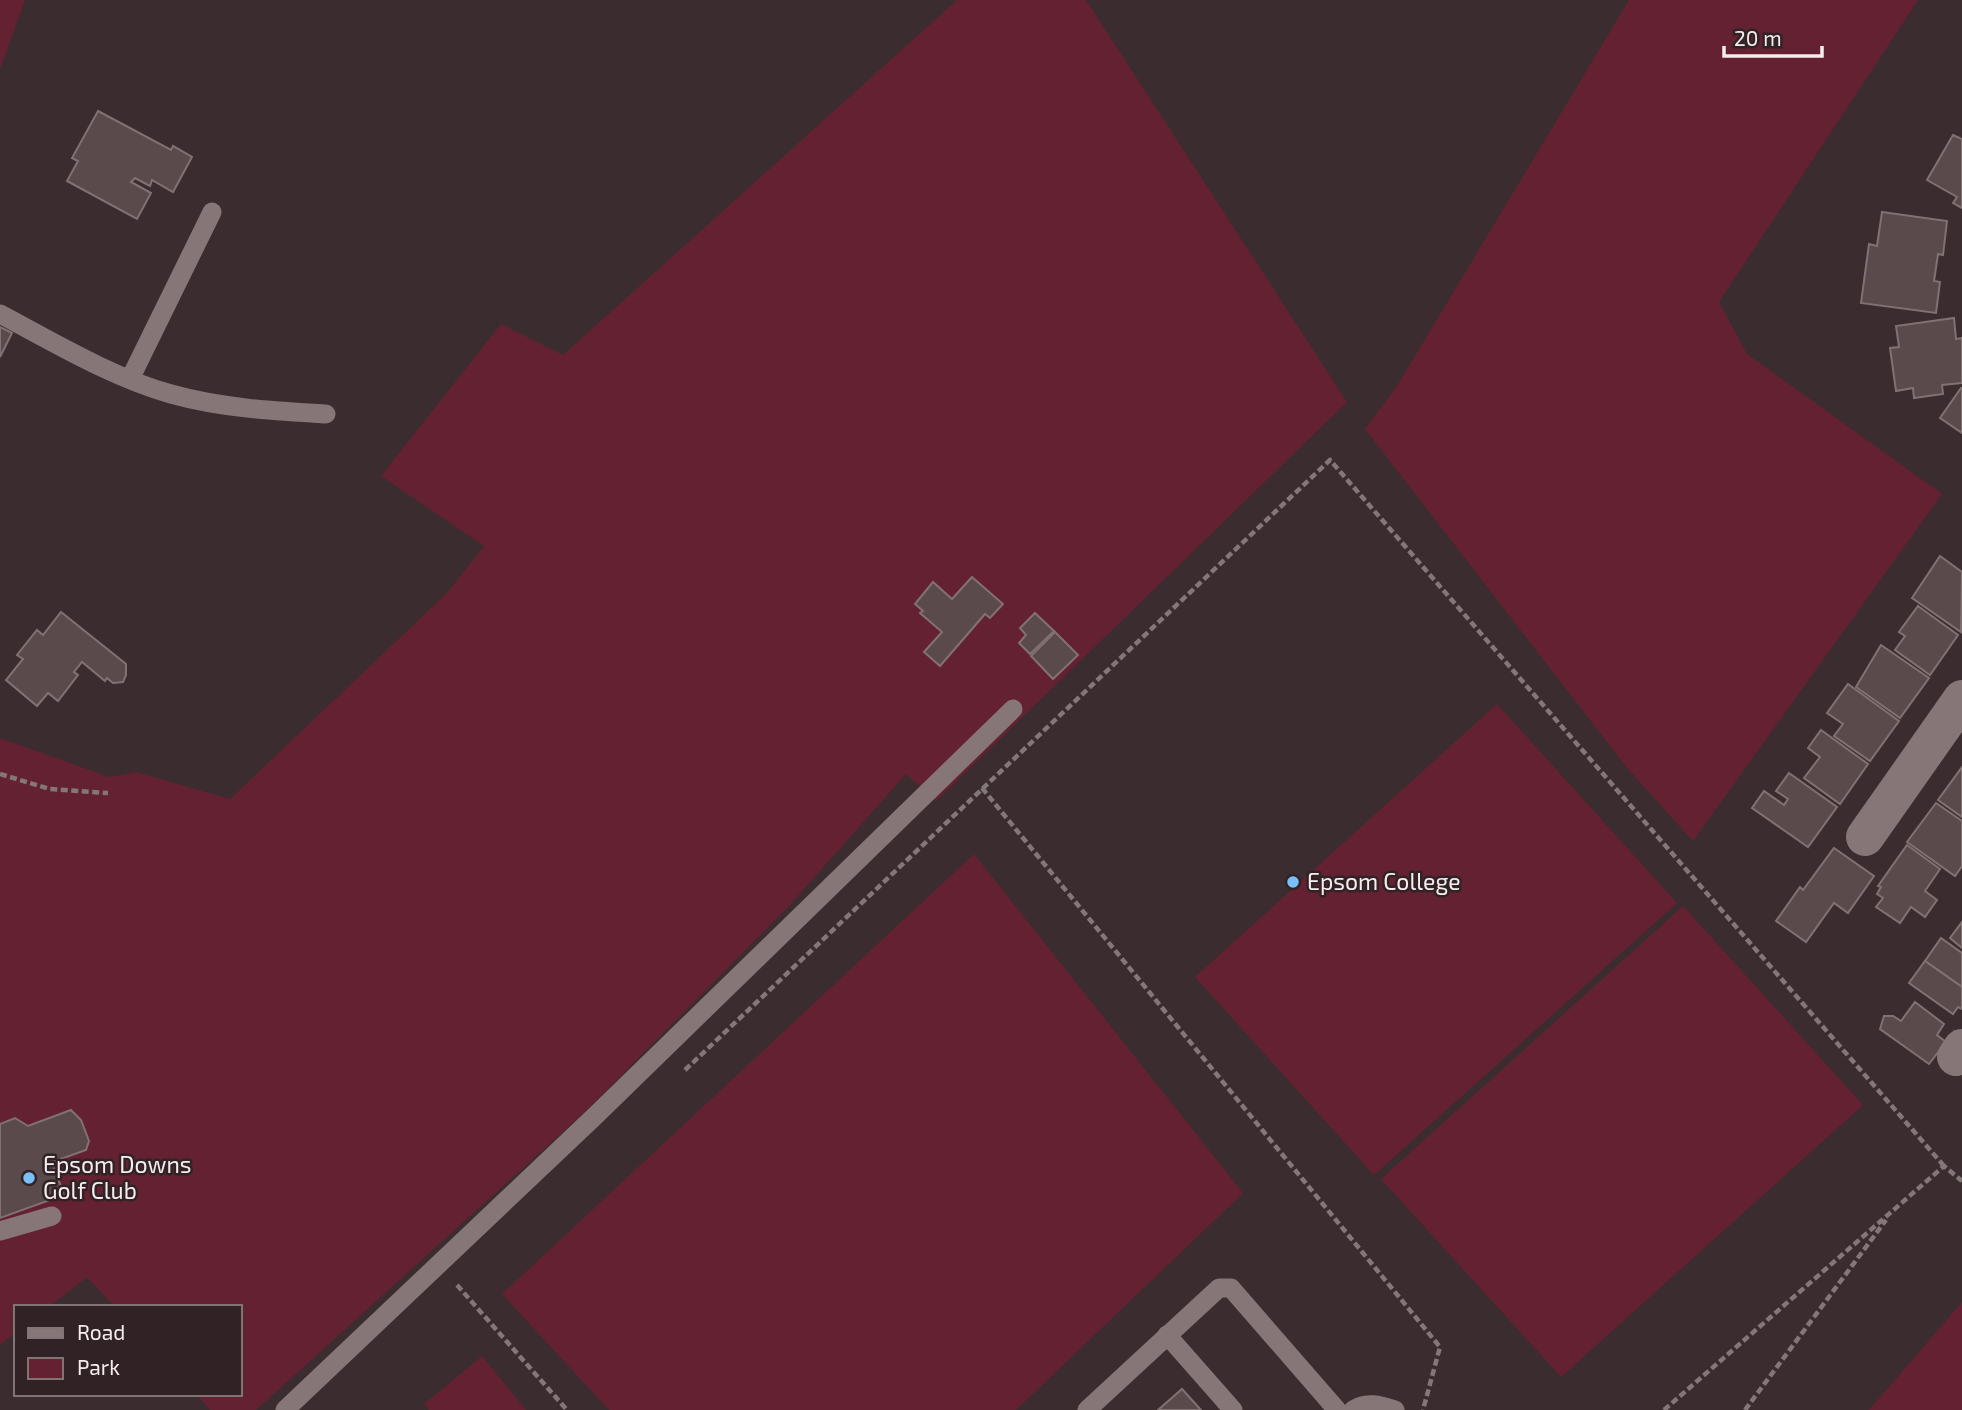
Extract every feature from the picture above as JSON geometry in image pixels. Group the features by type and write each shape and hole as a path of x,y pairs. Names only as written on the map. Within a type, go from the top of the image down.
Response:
{"street":[{"path":"1865,837 1962,699"}],"lane":[{"path":"131,377 212,212"},
{"path":"0,314 105,369 170,394 253,410 326,414"},
{"path":"285,1410 585,1126 1013,709"},
{"path":"0,1231 52,1216"},
{"path":"1087,1410 1219,1288 1231,1288 1337,1410"},
{"path":"1167,1335 1233,1410"},
{"path":"1353,1410 1359,1405 1377,1404 1395,1410"}],"path":[{"path":"679,1075 1330,460 1944,1166 1962,1181"},
{"path":"0,774 50,789 108,793"},
{"path":"982,788 1440,1347 1423,1410"},
{"path":"1664,1410 1944,1166"},
{"path":"1745,1410 1893,1211"},
{"path":"466,1276 456,1285 567,1410"}],"green space":[{"path":"0,0 25,0 0,69"},
{"path":"957,0 1086,0 1347,402 936,801 906,774 789,906 587,1110 256,1410 210,1410 198,1396 242,1396 242,1305 113,1305 87,1277 52,1305 14,1305 14,1334 0,1345 0,738 109,777 136,772 230,799 447,593 484,546 381,476 501,324 563,355","holes":["972,577 1003,604 990,618 985,614 940,665 942,632 921,613 923,610 915,603 933,582 952,599","1035,613 1053,630 1030,654 1019,643 1026,635 1020,628","1055,632 1078,655 1053,679 1031,657"]},
{"path":"1629,0 1918,0 1719,302 1747,354 1942,494 1693,841 1627,768 1365,429 1397,386"},
{"path":"1497,704 1677,903 1374,1175 1195,977"},
{"path":"974,854 1243,1193 1016,1410 609,1410 502,1294"},
{"path":"1683,906 1863,1105 1561,1377 1381,1179"},
{"path":"1962,1302 1962,1410 1869,1410"},
{"path":"482,1356 526,1410 429,1410 424,1404"}],"building":[{"path":"98,111 171,150 173,146 192,157 173,192 152,180 150,186 135,178 131,182 151,193 137,219 67,181 78,161 72,158"},
{"path":"1953,135 1962,139 1962,208 1953,203 1957,197 1927,180"},
{"path":"1882,212 1947,221 1943,255 1938,254 1934,281 1940,282 1936,313 1861,303 1869,244 1877,246"},
{"path":"1954,318 1956,339 1962,338 1962,383 1942,385 1943,394 1914,398 1913,388 1896,391 1890,348 1899,347 1896,326"},
{"path":"0,327 12,333 0,357"},
{"path":"1962,389 1962,433 1940,418"},
{"path":"1940,556 1962,572 1961,632 1912,598"},
{"path":"972,577 1003,604 990,618 985,614 940,666 924,652 942,632 920,613 923,611 915,604 933,582 952,599"},
{"path":"1918,606 1958,635 1930,675 1895,650 1905,636 1899,632"},
{"path":"61,612 126,664 126,675 123,682 113,683 107,678 105,681 82,662 74,672 78,675 58,701 48,693 37,706 6,680 23,659 17,655 37,630 43,635"},
{"path":"1035,613 1054,631 1030,654 1019,643 1026,635 1020,628"},
{"path":"1055,632 1078,655 1053,679 1031,656"},
{"path":"1881,645 1929,678 1900,718 1856,687"},
{"path":"1848,684 1899,721 1870,761 1834,736 1843,724 1827,713"},
{"path":"1821,730 1868,764 1840,804 1804,778 1820,757 1808,748"},
{"path":"1962,767 1962,817 1938,800"},
{"path":"1789,773 1837,807 1808,847 1752,808 1764,791 1784,805 1788,799 1776,791"},
{"path":"1936,803 1962,821 1962,866 1955,876 1907,842"},
{"path":"1907,845 1940,869 1925,891 1937,900 1925,917 1911,907 1900,923 1876,907 1883,898 1877,894 1881,887 1878,886"},
{"path":"1834,848 1874,876 1848,913 1834,903 1806,942 1776,921 1800,887 1803,890"},
{"path":"1962,922 1962,948 1950,938"},
{"path":"1941,938 1962,953 1962,987 1925,961"},
{"path":"1925,961 1962,987 1962,1009 1958,1007 1953,1014 1909,983"},
{"path":"1915,1002 1944,1024 1937,1035 1946,1042 1929,1064 1880,1029 1884,1016 1893,1016 1901,1021"},
{"name":"Epsom Downs Golf Club","path":"71,1110 81,1120 89,1141 86,1150 52,1162 64,1195 0,1218 0,1124 15,1118 28,1126"},
{"path":"1182,1389 1201,1410 1158,1410"}],"place":[{"name":"Epsom College","path":"1293,882"},
{"name":"Epsom Downs Golf Club","path":"29,1178"}]}
